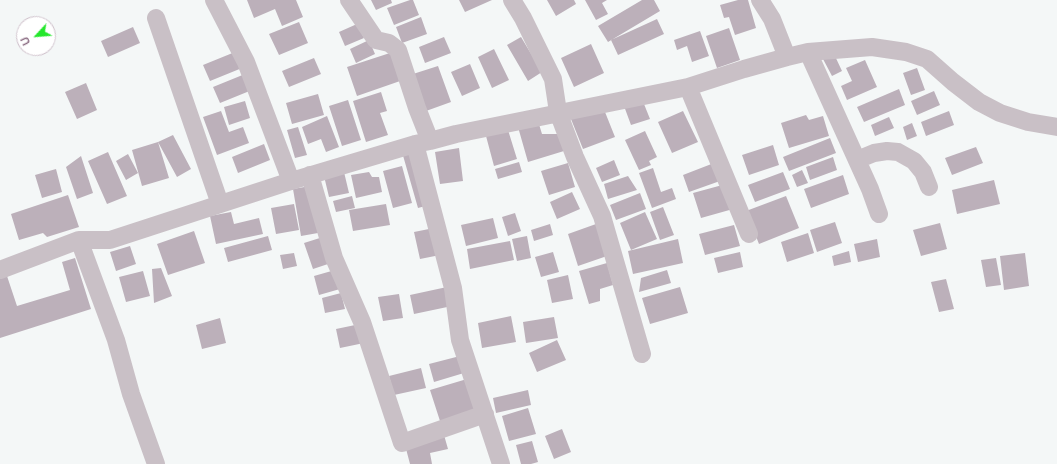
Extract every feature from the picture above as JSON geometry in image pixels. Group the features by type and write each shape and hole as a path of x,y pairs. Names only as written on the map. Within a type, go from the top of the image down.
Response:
{"street":[{"path":"214,0 246,62 291,181"},
{"path":"349,0 376,40 389,43 398,50 417,108 453,288 460,340 501,464"},
{"path":"512,0 523,18 553,79 558,112 575,157 602,216 642,354"},
{"path":"760,0 772,19 787,57"},
{"path":"156,18 220,204"},
{"path":"0,270 79,240 110,240 310,175 423,142 558,112 688,86 808,52 872,47 906,52 927,58 953,82 979,102 1000,112 1028,122 1057,127"},
{"path":"808,52 857,160 879,214"},
{"path":"688,86 749,234"},
{"path":"857,160 874,153 887,150 898,152 914,161 923,172 929,187"},
{"path":"310,175 334,258 362,322 402,443 485,414"},
{"path":"79,240 116,340 131,394 156,464"}],"building":[{"path":"247,0 296,0 303,17 282,26 275,9 254,18"},
{"path":"371,0 391,0 392,3 376,10"},
{"path":"413,0 419,15 394,25 387,8"},
{"path":"459,0 492,0 465,12"},
{"path":"547,0 574,0 576,4 556,16"},
{"path":"585,0 607,0 602,3 608,14 596,20"},
{"path":"642,0 654,0 660,11 608,42 598,26"},
{"path":"738,0 748,0 756,28 735,35 729,17 724,18 720,5"},
{"path":"421,17 427,34 402,43 396,27"},
{"path":"657,19 664,34 618,55 611,40"},
{"path":"299,22 308,43 279,55 269,34"},
{"path":"357,24 364,38 345,46 339,32"},
{"path":"133,27 140,43 108,57 101,41"},
{"path":"729,28 740,60 717,68 706,36"},
{"path":"700,31 709,56 692,62 687,46 677,50 674,40"},
{"path":"444,37 451,53 425,63 419,47"},
{"path":"521,37 542,72 528,81 507,45"},
{"path":"369,40 375,54 356,63 350,49"},
{"path":"591,44 604,73 574,87 561,58"},
{"path":"494,49 509,80 492,88 478,57"},
{"path":"235,52 242,68 210,81 203,65"},
{"path":"393,52 403,80 357,96 347,67"},
{"path":"834,54 842,71 832,76 823,59"},
{"path":"314,58 321,74 289,87 282,71"},
{"path":"865,60 877,87 847,100 841,86 852,81 846,68"},
{"path":"470,64 480,88 462,96 451,72"},
{"path":"438,66 451,102 426,111 413,74"},
{"path":"917,68 925,90 911,95 903,73"},
{"path":"245,74 252,90 220,103 213,87"},
{"path":"86,83 97,110 77,119 65,92"},
{"path":"899,89 905,105 864,122 857,107"},
{"path":"934,91 940,105 917,115 911,101"},
{"path":"381,92 387,111 380,113 388,135 366,142 353,101"},
{"path":"318,94 324,115 292,124 286,103"},
{"path":"642,99 650,119 631,125 624,106"},
{"path":"348,100 361,140 342,146 329,106"},
{"path":"245,101 250,118 229,125 224,107"},
{"path":"603,107 615,137 583,149 571,119"},
{"path":"221,111 229,132 243,127 249,143 217,155 203,117"},
{"path":"683,111 698,142 672,153 658,122"},
{"path":"949,111 954,125 926,136 921,122"},
{"path":"806,115 809,120 823,116 829,136 789,148 781,123"},
{"path":"327,116 339,147 326,152 321,139 308,144 302,127"},
{"path":"889,117 894,128 875,136 871,125"},
{"path":"538,121 542,134 559,134 564,151 528,162 518,127"},
{"path":"912,123 917,136 907,140 903,127"},
{"path":"298,127 307,155 295,158 287,130"},
{"path":"508,130 517,159 494,166 486,136"},
{"path":"645,131 657,157 649,161 651,165 639,170 625,140"},
{"path":"173,135 191,169 177,177 158,142"},
{"path":"830,138 836,153 789,171 783,157"},
{"path":"158,142 169,178 142,186 132,150"},
{"path":"264,144 270,160 238,173 232,157"},
{"path":"773,145 779,165 749,175 742,155"},
{"path":"976,147 983,163 952,175 945,158"},
{"path":"459,148 463,181 440,184 435,152"},
{"path":"413,149 429,205 418,208 402,152"},
{"path":"108,152 127,196 107,204 88,161"},
{"path":"128,154 138,173 126,180 116,161"},
{"path":"81,156 93,193 77,199 66,167"},
{"path":"833,157 837,170 810,180 806,167"},
{"path":"614,160 620,175 602,182 596,168"},
{"path":"519,162 522,172 498,179 495,169"},
{"path":"568,163 575,187 549,195 541,171"},
{"path":"714,163 720,181 689,192 683,175"},
{"path":"402,166 412,203 393,208 383,171"},
{"path":"653,168 661,192 672,188 676,199 652,208 639,173"},
{"path":"56,169 62,192 42,198 35,175"},
{"path":"802,170 808,183 797,187 792,175"},
{"path":"344,172 349,193 329,197 324,176"},
{"path":"369,172 372,177 379,177 382,192 356,198 351,175"},
{"path":"783,172 790,189 755,202 748,185"},
{"path":"843,175 849,194 811,208 804,189"},
{"path":"628,176 637,190 608,199 604,184"},
{"path":"994,180 1000,204 957,214 952,190"},
{"path":"726,184 733,209 701,218 693,193"},
{"path":"310,186 318,233 301,236 293,189"},
{"path":"572,192 580,209 557,219 550,202"},
{"path":"640,193 646,209 616,220 610,205"},
{"path":"68,195 79,227 47,237 43,233 19,240 11,214"},
{"path":"352,196 355,208 336,212 333,201"},
{"path":"786,196 799,228 759,244 746,211"},
{"path":"294,204 299,230 276,234 271,208"},
{"path":"386,204 390,225 353,231 349,210"},
{"path":"663,207 674,235 660,240 650,212"},
{"path":"231,212 234,224 259,218 263,234 216,244 210,216"},
{"path":"645,212 657,239 631,250 620,223"},
{"path":"515,213 521,231 508,236 502,217"},
{"path":"493,218 498,238 466,246 461,225"},
{"path":"835,222 842,243 817,252 810,230"},
{"path":"940,223 947,249 921,256 913,230"},
{"path":"550,224 553,235 534,241 531,230"},
{"path":"596,224 607,256 578,266 568,234"},
{"path":"734,225 740,246 705,255 699,234"},
{"path":"434,228 440,255 420,259 414,232"},
{"path":"194,231 205,263 168,275 157,244"},
{"path":"808,233 814,253 787,262 781,242"},
{"path":"268,236 272,250 228,262 224,248"},
{"path":"527,236 531,258 517,261 512,239"},
{"path":"323,237 331,263 313,269 304,243"},
{"path":"678,239 683,263 633,274 628,251"},
{"path":"877,239 880,257 858,262 854,244"},
{"path":"510,241 514,260 470,269 467,249"},
{"path":"130,246 136,264 116,271 110,252"},
{"path":"849,251 851,262 834,266 832,256"},
{"path":"553,252 559,272 541,277 535,257"},
{"path":"740,252 743,267 718,273 714,258"},
{"path":"294,253 297,266 283,269 280,255"},
{"path":"1025,253 1029,286 1004,290 1000,256"},
{"path":"75,258 91,309 0,338 0,278 7,276 17,306 70,290 62,262"},
{"path":"996,258 1001,285 986,287 981,260"},
{"path":"607,263 613,285 600,289 600,301 589,304 579,271"},
{"path":"161,268 172,296 154,303 152,269"},
{"path":"335,270 340,289 319,295 314,276"},
{"path":"667,270 671,283 639,292 641,278"},
{"path":"143,271 150,296 126,302 119,277"},
{"path":"568,275 573,299 552,303 547,280"},
{"path":"946,279 954,309 939,312 931,282"},
{"path":"447,287 452,306 414,314 410,295"},
{"path":"680,287 688,313 650,324 642,298"},
{"path":"341,293 345,309 325,313 322,298"},
{"path":"399,294 403,318 383,321 378,297"},
{"path":"511,316 516,342 482,348 478,323"},
{"path":"554,317 558,338 526,343 523,322"},
{"path":"220,318 226,343 202,349 196,325"},
{"path":"360,324 364,343 340,348 336,329"},
{"path":"557,340 566,360 537,372 529,353"},
{"path":"460,356 464,373 434,382 429,364"},
{"path":"421,368 426,388 394,395 389,376"},
{"path":"467,379 477,410 440,421 430,390"},
{"path":"528,390 531,405 496,413 493,398"},
{"path":"528,408 536,434 509,441 502,416"},
{"path":"562,429 571,452 554,459 545,436"},
{"path":"444,435 448,449 430,453 432,464 410,464 405,445"},
{"path":"532,441 538,462 521,464 516,445"}]}
